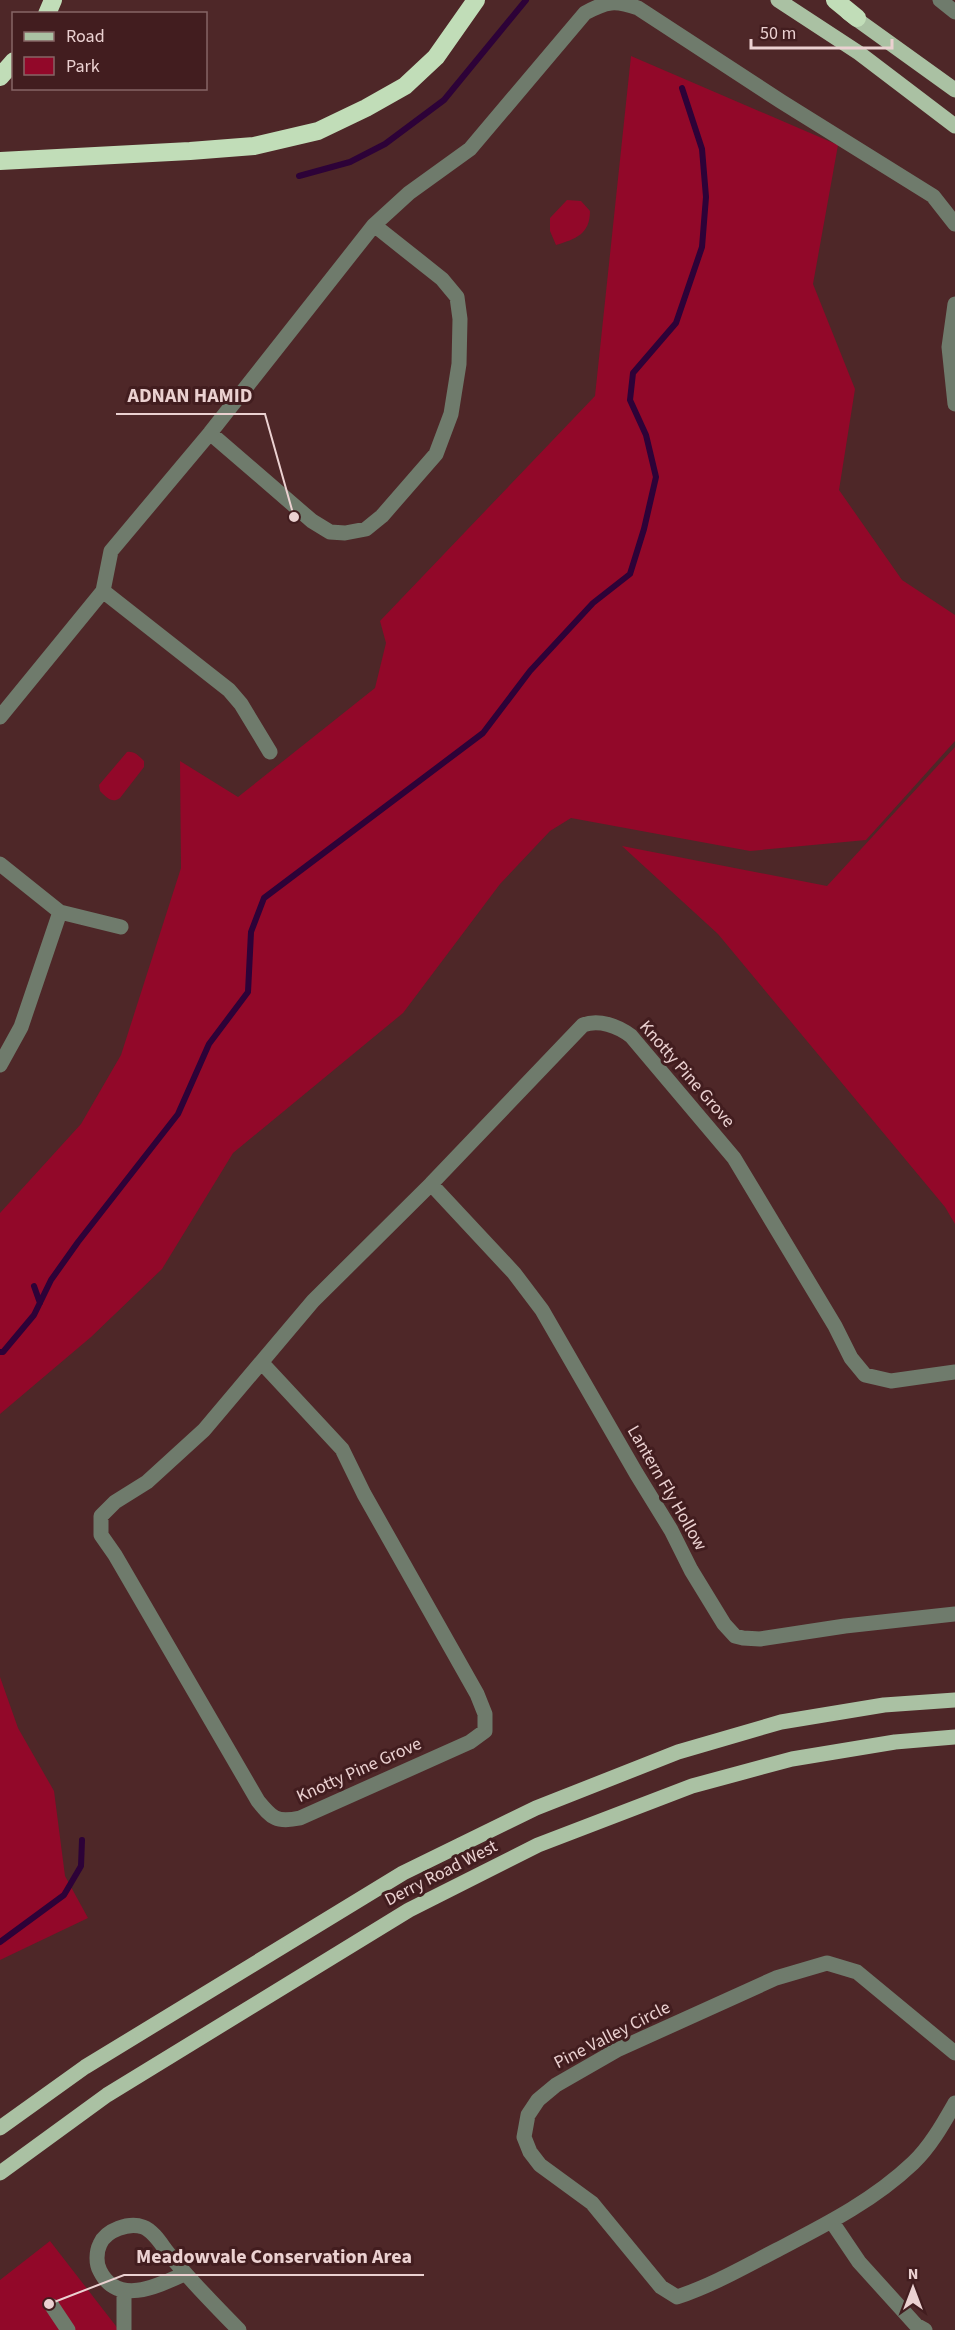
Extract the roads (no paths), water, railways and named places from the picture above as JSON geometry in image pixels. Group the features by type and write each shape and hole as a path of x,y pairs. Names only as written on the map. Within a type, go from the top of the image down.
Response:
{"highway":[{"path":"0,161 254,146 318,131 405,86 435,57 476,0"},
{"path":"835,0 857,18"},
{"path":"0,77 12,63"}],"main road":[{"path":"778,0 859,53 955,126"},
{"path":"829,0 955,90"},
{"name":"Derry Road West","path":"0,2128 85,2067 403,1873 536,1808 678,1752 781,1722 884,1705 955,1700"},
{"name":"Derry Road West","path":"0,2173 107,2095 409,1910 538,1845 692,1786 792,1759 895,1742 955,1737"}],"street":[{"path":"940,0 955,12"},
{"path":"0,717 103,591 111,551 210,433 374,225 409,193 470,149 585,13 604,3 622,2 638,8 782,102 933,196 955,224"},
{"path":"210,433 312,521 330,531 345,533 366,529 382,516 435,454 452,414 459,364 460,319 457,297 442,279 374,225"},
{"path":"955,304 950,347 955,404"},
{"path":"103,591 229,690 241,704 270,752"},
{"path":"0,864 60,912 121,927"},
{"path":"0,1065 21,1027 60,912"},
{"name":"Knotty Pine Grove","path":"262,1362 342,1449 364,1494 477,1694 485,1714 485,1731 470,1742 300,1818 288,1821 272,1818 258,1801 115,1555 101,1535 101,1516 115,1502 147,1482 204,1430 313,1301 431,1184 583,1026 597,1023 614,1026 631,1035 734,1158 835,1326 851,1358 865,1375 891,1381 955,1372"},
{"name":"Lantern Fly Hollow","path":"431,1184 514,1273 542,1310 671,1530 691,1570 724,1624 735,1636 760,1639 834,1627 955,1614"},
{"name":"Pine Valley Circle","path":"955,2053 857,1972 827,1963 776,1978 617,2050 556,2085 538,2100 528,2115 524,2137 530,2152 540,2165 592,2203 661,2287 677,2297 706,2288 832,2222 867,2201 914,2162 935,2136 955,2103"},
{"path":"832,2222 859,2262 916,2325 925,2330"},
{"path":"184,2274 153,2288 124,2290 111,2286 102,2276 98,2266 100,2244 118,2228 133,2225 145,2227 156,2237 184,2274 239,2330"},
{"path":"124,2290 124,2330"},
{"path":"52,2306 68,2330"}],"waterway":[{"path":"299,176 350,162 385,144 444,100 526,0"},
{"path":"0,1352 3,1352 34,1315 51,1280 78,1242 178,1114 209,1044 248,992 251,932 264,898 483,733 530,671 593,603 630,574 644,529 656,477 646,435 630,400 633,373 676,323 702,247 706,197 702,149 682,88"},
{"path":"34,1286 40,1303"},
{"path":"0,1942 64,1895 81,1866 82,1840"}],"place":[{"name":"ADNAN HAMID","path":"294,517"},
{"name":"Meadowvale Conservation Area","path":"49,2304"}]}
